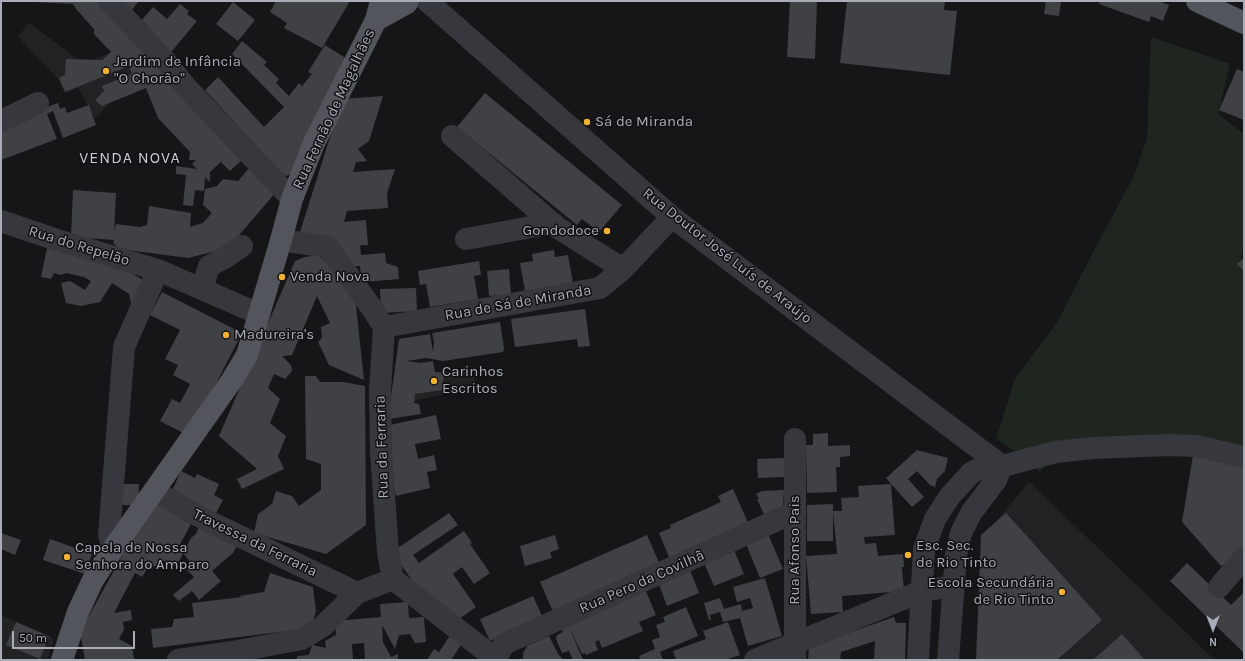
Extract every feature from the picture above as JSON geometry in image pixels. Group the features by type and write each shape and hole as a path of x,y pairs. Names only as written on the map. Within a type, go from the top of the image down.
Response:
{"main road":[{"path":"1197,1 1233,13"},
{"name":"Rua Fernão de Magalhães","path":"62,660 80,608 93,580 113,549 232,380 247,355 292,199 314,143 378,10 412,2"}],"street":[{"path":"109,1 162,57 186,87 292,199"},
{"name":"Rua Doutor José Luís de Araújo","path":"412,2 672,217 1002,466"},
{"path":"1,121 38,103"},
{"path":"452,136 558,228 623,269"},
{"name":"Rua de Sá de Miranda","path":"384,327 600,288 623,269 672,217"},
{"name":"Rua do Repelão","path":"1,221 57,240 158,270 259,314"},
{"path":"466,239 553,223"},
{"path":"281,240 328,247 384,327"},
{"path":"202,289 209,266 225,258 242,246"},
{"path":"113,549 109,536 124,347 158,270"},
{"name":"Rua da Ferraria","path":"384,327 380,390 381,453 388,552 393,579"},
{"name":"Rua Afonso Pais","path":"795,440 795,652"},
{"path":"918,660 924,549 935,519 950,496 971,473 984,466 1002,466 1056,452 1125,446 1196,446 1244,457"},
{"path":"948,660 956,555 961,533 971,513 996,480 1002,466"},
{"name":"Travessa da Ferraria","path":"154,491 206,520 357,593"},
{"name":"Rua Pero da Covilhã","path":"497,659 504,644 795,512"},
{"path":"1219,587 1244,558"},
{"path":"178,660 302,639 323,626 357,593 393,579 497,659"},
{"path":"755,660 795,652 922,591 953,586"}],"shaded area":[{"name":"Jardim de Infância \"O Chorão\"","path":"29,22 83,64 112,52 168,79 114,99 95,118 78,88 65,93 59,80 18,37"},
{"path":"1151,37 1230,64 1218,114 1244,134 1244,241 1241,258 1244,263 1244,446 1078,456 1045,466 1040,472 996,439 1015,379 1058,321 1133,178 1147,139"},
{"name":"Carinhos Escritos","path":"472,370 477,387 409,402 390,400 395,373 417,374"},
{"name":"Escola Secundária de Rio Tinto","path":"1029,482 1215,660 977,660 988,531"},
{"path":"1,615 54,639 47,660 1,660"}],"building":[{"path":"33,1 99,1 244,158 230,171 221,162 210,172 210,182 205,177 204,191 195,190 193,206 183,205 186,175 176,174 176,166 197,169 192,164 196,160 189,160 190,152 158,118 146,88 102,106 95,100 104,91 102,86 132,74 129,66 65,92 59,78 65,75 66,59 102,60 111,52 94,34 94,29 73,4"},
{"path":"122,1 139,1 127,16"},
{"path":"276,1 350,1 322,48 284,28 287,23 270,12"},
{"path":"790,1 817,1 815,59 787,57"},
{"path":"847,1 945,1 944,10 957,11 950,75 840,63"},
{"path":"1046,1 1061,1 1059,16 1044,14"},
{"path":"1100,1 1159,1 1169,5 1163,21 1151,16 1149,22 1099,4"},
{"path":"233,2 255,20 238,41 216,24"},
{"path":"180,4 189,11 187,14 197,21 167,57 134,29 153,7 167,19"},
{"path":"242,41 267,62 264,65 279,79 276,83 289,96 299,83 302,86 312,74 308,72 325,45 347,59 308,145 296,158 299,161 292,174 286,176 281,173 205,90 218,77 264,127 284,107 232,54"},
{"path":"1237,69 1244,72 1244,120 1219,110"},
{"path":"485,93 622,205 599,232 582,219 577,225 457,127"},
{"path":"383,96 369,141 358,149 367,161 356,162 353,172 395,169 387,193 388,208 347,211 344,222 366,220 368,245 360,245 361,255 385,253 386,263 398,267 399,279 365,282 361,276 360,266 349,266 326,240 300,232 342,99"},
{"path":"58,103 60,109 65,107 67,113 89,105 96,125 63,138 53,111 47,114 57,139 1,160 1,124"},
{"path":"250,167 277,191 228,248 188,258 120,249 113,243 114,240 71,237 73,190 116,193 114,232 116,224 140,227 147,225 149,206 191,213 190,227 203,223 211,214 211,212 203,205 205,189 217,186 223,179 238,181"},
{"path":"47,248 112,261 149,284 132,307 129,294 112,283 100,302 81,306 66,303 61,283 70,281 85,290 91,281 84,277 66,273 61,275 54,273 51,279 41,277"},
{"path":"554,250 555,257 568,255 573,283 525,291 520,263 533,261 532,254"},
{"path":"318,255 346,279 358,304 356,306 364,380 329,365 318,342 322,338 321,327 330,323 317,296 292,355 282,356 291,365 292,371 285,379 274,374 268,388 280,399 270,423 286,436 278,456 284,469 242,489 237,479 257,469 219,436 295,261 305,257"},
{"path":"1244,258 1244,271 1237,264"},
{"path":"479,261 481,275 474,276 478,299 430,307 426,284 420,285 418,271"},
{"path":"509,269 511,295 489,296 487,271"},
{"path":"416,288 417,311 381,313 380,289"},
{"path":"162,292 242,333 189,436 160,421 172,399 180,403 190,384 173,375 178,365 165,359 180,330 150,315"},
{"path":"585,309 590,346 578,347 577,339 515,347 511,319"},
{"path":"500,322 504,348 503,352 443,361 426,358 407,361 421,363 433,361 435,372 444,373 442,390 415,394 414,403 419,404 421,414 388,419 399,339 430,334 433,352 434,342 432,333"},
{"path":"305,376 316,376 320,382 343,382 365,386 366,525 326,554 254,533 258,514 272,504 276,491 292,496 299,506 321,490 321,464 306,459"},
{"path":"436,415 441,439 415,444 418,459 434,455 437,470 427,472 430,488 396,496 381,427"},
{"path":"828,433 828,446 850,445 850,456 840,457 840,467 836,467 837,492 807,493 806,445 813,445 813,434"},
{"path":"917,450 948,458 945,471 937,479 935,487 930,485 917,471 908,479 924,497 912,507 886,478"},
{"path":"1193,455 1244,465 1244,550 1238,557 1221,566 1182,522"},
{"path":"784,458 785,477 758,478 757,459"},
{"path":"181,471 195,478 197,474 219,484 214,495 223,500 214,517 170,495"},
{"path":"115,484 139,484 138,505 114,505"},
{"path":"891,484 895,535 864,537 865,544 876,543 878,556 903,554 904,567 902,567 904,591 842,596 843,612 811,614 806,556 837,554 833,511 842,511 841,498 859,497 858,486"},
{"path":"733,489 750,527 671,562 659,533 671,528 670,525 721,502 718,496"},
{"path":"784,490 783,508 766,519 756,494 762,491"},
{"path":"153,500 178,513 178,517 191,524 178,548 182,550 183,554 176,567 160,559 156,566 148,567 142,577 135,573 114,613 131,610 132,620 123,622 124,630 119,639 132,646 134,659 85,660 80,632"},
{"path":"833,504 833,541 807,541 807,505"},
{"path":"449,513 458,525 413,555 419,563 464,531 472,543 470,544 490,573 474,584 462,567 453,574 476,607 446,628 392,552"},
{"path":"1006,513 1102,620 1057,660 976,660 981,535"},
{"path":"199,526 237,546 233,553 212,571 221,581 199,600 192,591 179,601 173,595 194,577 187,570 191,563 192,564 183,553 191,538 196,534"},
{"path":"1,533 21,540 15,555 1,549"},
{"path":"768,534 783,569 760,578 746,544"},
{"path":"555,535 559,549 550,552 552,558 525,566 520,546"},
{"path":"647,535 661,567 554,614 540,582"},
{"name":"Capela de Nossa Senhora do Amparo","path":"50,539 92,554 85,574 43,560"},
{"path":"734,550 744,574 714,586 704,563"},
{"path":"1187,563 1231,605 1244,592 1244,653 1170,581"},
{"path":"690,570 699,593 667,606 658,582"},
{"path":"270,573 313,587 316,611 311,628 153,648 151,629 172,627 174,619 194,617 192,603 242,597 239,596 264,592"},
{"path":"765,578 782,636 748,646 740,618 723,622 720,612 710,615 711,620 709,620 704,603 720,598 724,609 741,604 742,611 753,608 750,598 737,602 733,587"},
{"path":"645,589 656,615 639,622 643,631 602,648 599,640 595,642 598,650 586,655 585,653 582,654 567,622"},
{"path":"533,596 543,618 490,641 480,619"},
{"path":"408,602 409,618 424,617 426,642 415,643 410,634 399,635 395,649 382,625 383,642 391,657 398,654 398,660 365,660 364,643 352,644 353,660 297,660 297,656 309,655 312,645 326,648 325,641 336,635 335,621 381,617 380,604"},
{"path":"686,607 698,636 660,652 663,660 641,660 639,656 655,649 652,640 660,637 656,625 665,622 663,617"},
{"path":"894,617 896,623 906,623 905,660 874,660 875,641 841,652 840,660 808,660 809,647"},
{"path":"16,622 49,636 40,659 6,645"},
{"path":"728,622 740,655 725,660 676,660 673,651 706,639 703,631"},
{"path":"568,624 583,660 573,660 569,651 562,653 556,639 557,635 563,632 561,627"},
{"path":"451,634 463,642 451,660 427,660 434,649 439,652"},
{"path":"1122,634 1145,660 1093,660"},
{"path":"549,636 558,654 564,660 523,660 523,653 527,646"}],"place":[{"name":"Jardim de Infância \"O Chorão\"","path":"106,71"},
{"name":"Sá de Miranda","path":"587,122"},
{"name":"Gondodoce","path":"607,231"},
{"name":"Venda Nova","path":"282,277"},
{"name":"Madureira's","path":"226,335"},
{"name":"Carinhos Escritos","path":"434,381"},
{"name":"Esc. Sec. de Rio Tinto","path":"908,555"},
{"name":"Capela de Nossa Senhora do Amparo","path":"67,557"},
{"name":"Escola Secundária de Rio Tinto","path":"1062,592"}],"district":[{"name":"VENDA NOVA","path":"130,158"}]}
